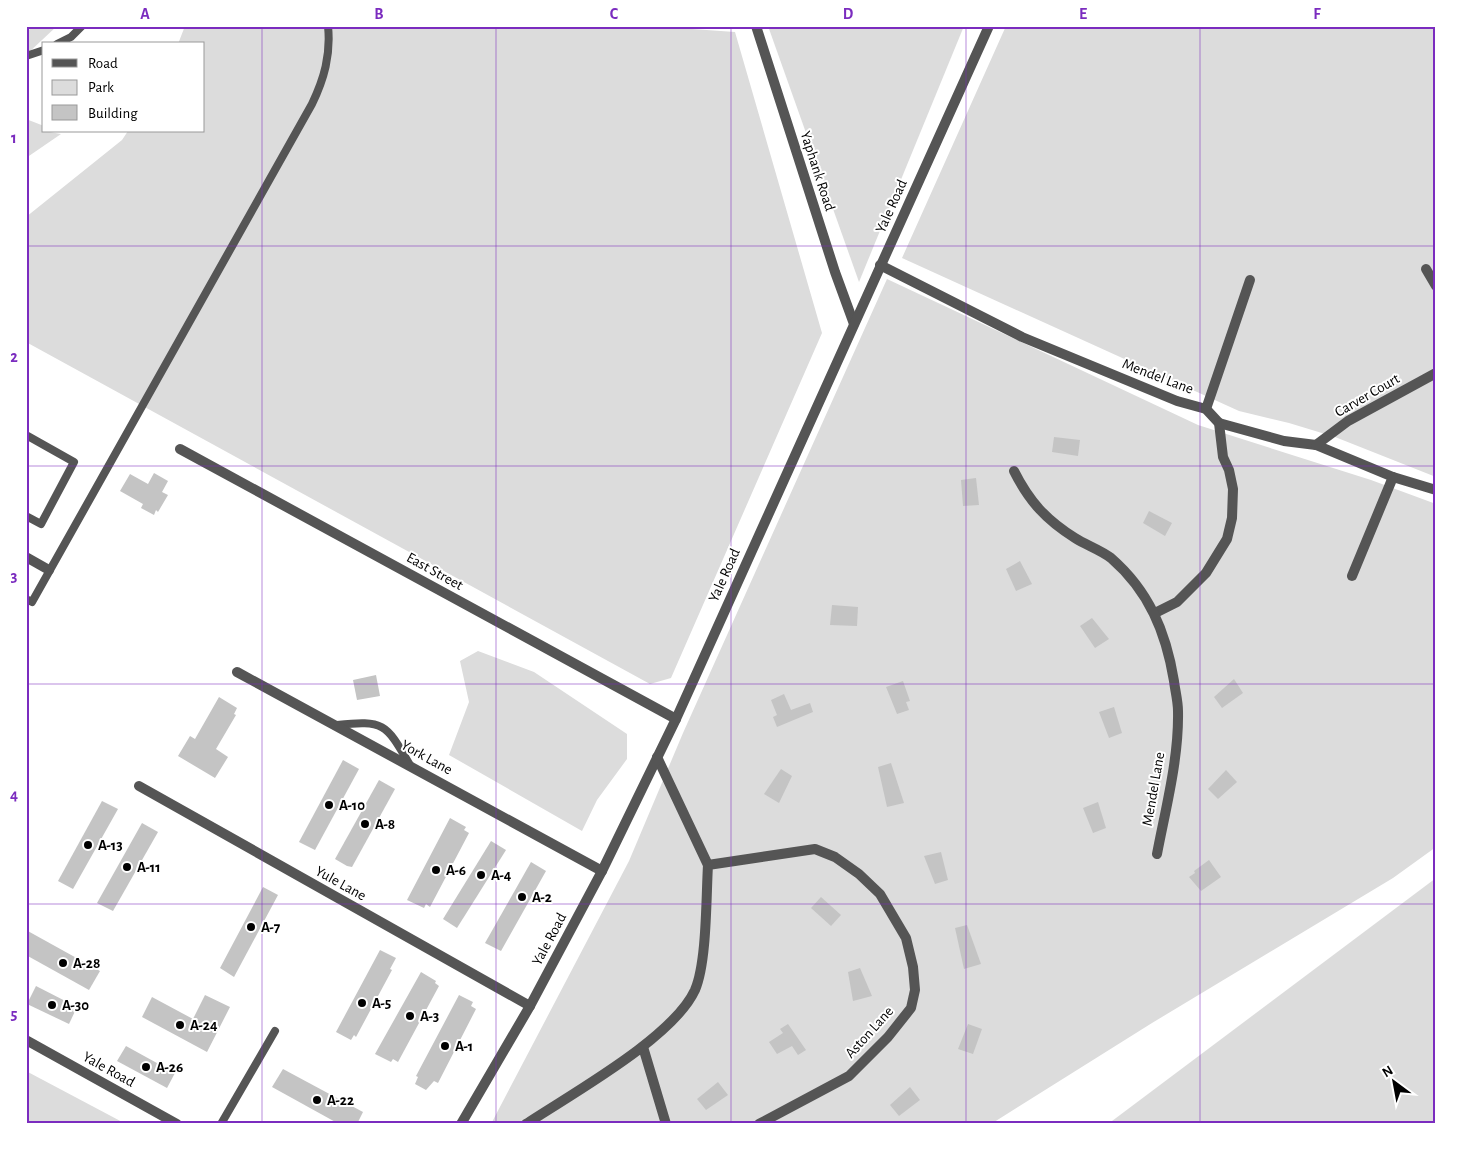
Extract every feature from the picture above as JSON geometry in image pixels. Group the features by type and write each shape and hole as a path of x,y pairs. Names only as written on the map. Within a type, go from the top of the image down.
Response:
{"street":[{"name":"Yaphank Road","path":"756,26 835,272 854,324"},
{"name":"Yale Road","path":"461,1124 530,1006 602,871 676,719 988,26"},
{"name":"Mendel Lane","path":"880,265 1022,337 1178,401 1206,409 1219,423"},
{"path":"1426,269 1436,286"},
{"path":"1206,409 1250,280"},
{"name":"Carver Court","path":"1316,445 1348,421 1436,373"},
{"path":"1155,613 1183,597 1206,573 1227,539 1232,518 1233,489 1224,457 1219,423 1284,441 1316,445 1393,477 1436,490"},
{"name":"East Street","path":"180,449 676,719"},
{"name":"Mendel Lane","path":"1014,471 1026,495 1043,513 1074,537 1111,558 1146,596 1162,628 1178,710 1175,756 1157,854"},
{"path":"1352,576 1393,477"},
{"path":"26,557 49,570"},
{"name":"York Lane","path":"237,672 336,724 602,871"},
{"path":"526,1124 642,1047 676,1019 694,990 701,968 708,865 657,757"},
{"name":"Yule Lane","path":"139,786 530,1006"},
{"name":"Aston Lane","path":"708,865 814,849 835,857 859,874 880,894 906,938 914,967 915,990 911,1008 888,1037 849,1076 759,1124"},
{"name":"Yale Road","path":"26,1040 177,1124"},
{"path":"642,1047 666,1124"}],"lane":[{"path":"61,42 71,37 82,26"},
{"path":"26,599 32,602 312,104 324,80 329,38 328,26"},
{"path":"26,56 42,51"},
{"path":"26,435 74,462 41,524 26,516"},
{"path":"336,724 372,722 381,726 392,734 410,765"},
{"path":"221,1124 275,1031"}],"green space":[{"path":"33,26 57,26 26,55 26,33"},
{"path":"185,26 649,26 735,32 822,333 671,678 650,684 26,342 26,217 122,140 127,132 205,132 205,42 179,42"},
{"path":"768,26 964,26 859,282"},
{"path":"1006,26 1436,26 1436,477 1335,437 1239,411 902,258"},
{"path":"26,119 42,125 42,132 61,134 26,158"},
{"path":"887,279 1198,425 1371,480 1436,504 1436,847 1393,878 1152,1023 991,1124 491,1124 629,861 683,733"},
{"path":"478,651 534,672 627,734 627,759 597,800 582,831 449,755 469,702 460,661"},
{"path":"1436,878 1436,1124 1108,1124"},
{"path":"26,1071 126,1124 26,1124"}],"building":[{"path":"1054,437 1080,440 1078,456 1052,452"},
{"path":"154,473 168,481 162,492 168,495 158,512 156,510 154,515 141,508 143,504 120,491 130,474 148,484"},
{"path":"976,478 979,505 963,506 961,480"},
{"path":"1149,511 1172,523 1165,536 1143,523"},
{"path":"1020,561 1032,584 1016,591 1006,569"},
{"path":"832,605 858,607 857,626 830,625"},
{"path":"1092,618 1109,639 1095,648 1080,626"},
{"path":"376,675 380,696 357,700 353,680"},
{"path":"1234,679 1243,693 1222,708 1214,697"},
{"path":"903,681 910,701 906,702 909,710 897,714 886,687"},
{"path":"784,694 791,710 810,703 813,712 777,727 773,717 777,715 771,700"},
{"path":"219,697 237,708 234,714 236,715 216,749 228,757 215,778 178,756 190,736 195,739"},
{"path":"1114,707 1122,733 1109,738 1099,712"},
{"name":"A-10","path":"343,760 359,769 315,850 299,842"},
{"path":"891,763 904,803 887,807 878,767"},
{"path":"781,769 792,776 779,803 764,794"},
{"path":"1226,770 1237,782 1218,799 1208,789"},
{"name":"A-8","path":"379,780 395,789 352,867 347,866 335,859"},
{"name":"A-13","path":"102,801 118,809 73,889 58,881"},
{"path":"1098,802 1106,828 1093,833 1083,808"},
{"name":"A-6","path":"450,818 466,827 464,830 469,833 430,907 426,904 424,908 407,900"},
{"name":"A-11","path":"142,823 158,832 113,911 97,903"},
{"name":"A-4","path":"491,841 506,850 457,928 443,919"},
{"path":"941,852 948,880 935,884 924,856"},
{"path":"1209,860 1221,877 1201,891 1189,877"},
{"name":"A-2","path":"531,862 546,871 501,951 485,943"},
{"name":"A-7","path":"263,887 278,895 234,977 220,968"},
{"path":"821,897 841,915 831,926 811,908"},
{"path":"967,925 981,964 964,969 955,928"},
{"name":"A-28","path":"26,930 100,971 89,990 26,955"},
{"name":"A-5","path":"380,950 396,958 390,969 392,970 356,1037 354,1035 351,1040 336,1032"},
{"path":"860,968 872,996 853,1001 848,972"},
{"name":"A-3","path":"421,972 436,981 435,983 439,986 398,1062 393,1059 391,1062 375,1054"},
{"name":"A-30","path":"36,986 77,1007 69,1024 27,1004"},
{"name":"A-24","path":"205,995 230,1007 207,1052 142,1017 152,997 193,1019"},
{"name":"A-1","path":"459,995 473,1002 471,1006 476,1009 438,1083 434,1081 426,1090 415,1084 418,1077 416,1076"},
{"path":"788,1024 806,1050 798,1055 792,1046 777,1054 769,1042 783,1033 780,1029"},
{"path":"968,1024 982,1029 973,1054 958,1049"},
{"name":"A-26","path":"126,1046 175,1073 167,1088 117,1061"},
{"name":"A-22","path":"283,1069 363,1112 357,1124 339,1124 272,1087"},
{"path":"718,1082 728,1095 706,1110 697,1099"},
{"path":"910,1087 920,1100 899,1116 890,1105"}],"place":[{"name":"A-10","path":"329,805"},
{"name":"A-8","path":"365,824"},
{"name":"A-13","path":"88,845"},
{"name":"A-11","path":"127,867"},
{"name":"A-6","path":"436,870"},
{"name":"A-4","path":"481,875"},
{"name":"A-2","path":"522,897"},
{"name":"A-7","path":"251,927"},
{"name":"A-28","path":"63,963"},
{"name":"A-5","path":"362,1003"},
{"name":"A-30","path":"52,1005"},
{"name":"A-3","path":"410,1016"},
{"name":"A-24","path":"180,1025"},
{"name":"A-1","path":"445,1046"},
{"name":"A-26","path":"146,1067"},
{"name":"A-22","path":"317,1100"}]}
